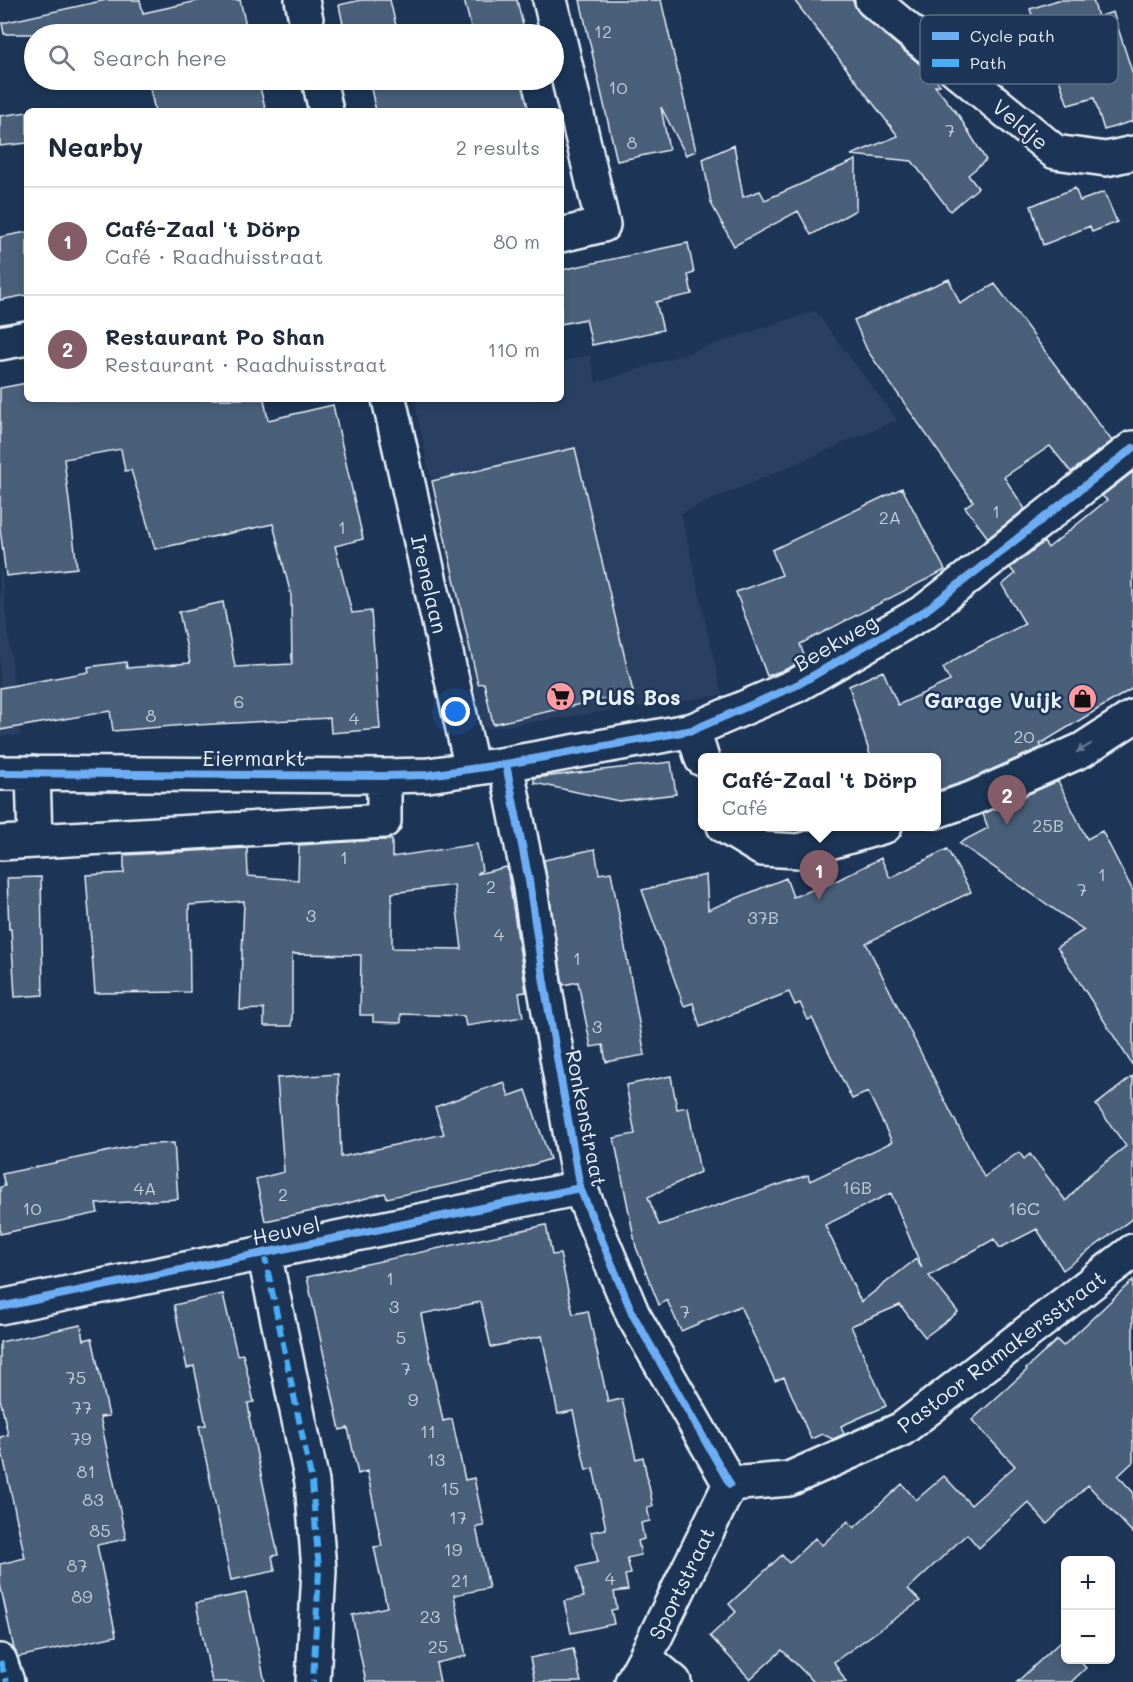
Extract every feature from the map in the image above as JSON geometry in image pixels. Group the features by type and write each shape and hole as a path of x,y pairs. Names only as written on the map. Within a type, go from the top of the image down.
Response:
{"street":[{"path":"302,0 307,24"},
{"path":"550,0 556,24"},
{"name":"Veldje","path":"872,0 920,40"},
{"path":"564,59 603,225 564,234"},
{"name":"Veldje","path":"973,84 1055,152 1106,159 1133,153"},
{"path":"321,90 325,108"},
{"path":"0,343 24,339"},
{"name":"Irenelaan","path":"390,402 471,769"},
{"name":"Beekweg","path":"506,764 698,745 925,610 1133,448"},
{"path":"941,809 970,800 1082,750 1133,717"},
{"name":"Eiermarkt","path":"0,773 384,776 428,775 506,764"},
{"name":"Ronkenstraat","path":"506,764 527,870 544,983 580,1188 633,1316 730,1484"},
{"path":"33,773 34,840"},
{"path":"0,843 384,821 384,776"},
{"path":"732,831 762,849 799,851 868,831"},
{"name":"Heuvel","path":"0,1308 580,1188"},
{"name":"Pastoor Ramakersstraat","path":"730,1484 789,1479 902,1429 1133,1251"},
{"name":"Heuvel","path":"264,1253 312,1482 319,1570 313,1682"},
{"name":"Sportstraat","path":"638,1670 730,1484"},
{"path":"0,1661 7,1682"},
{"path":"638,1670 674,1682"}],"shaded area":[{"path":"815,311 897,420 681,513 722,695 483,729 415,402 564,402 564,361 590,355 596,383"},
{"path":"0,562 20,735 0,736"}],"building":[{"path":"106,0 140,0 143,13 202,0 240,0 246,24 24,24 24,34 4,34 2,23"},
{"path":"361,0 390,0 396,24 343,24 339,5"},
{"path":"464,0 517,0 523,24 470,24"},
{"path":"580,0 661,0 696,151 686,155 661,107 669,150 617,161"},
{"path":"794,0 852,0 860,14 920,64 920,84 939,84 935,86 959,116 986,160 968,175 978,188 950,211 912,161 851,155 898,136"},
{"path":"1058,0 1093,0 1097,15 1032,15 1030,9"},
{"path":"1118,28 1133,75 1133,121 1104,130 1094,98 1068,105 1061,84 1118,84"},
{"path":"150,90 261,90 265,108 154,108"},
{"path":"371,90 524,90 528,108 375,108"},
{"path":"24,112 24,143 0,146 0,116"},
{"path":"734,145 743,197 760,191 765,200 856,160 856,210 811,235 798,211 734,246 711,203 703,159"},
{"path":"1075,188 1080,201 1104,192 1117,222 1092,232 1090,226 1043,245 1031,206"},
{"path":"24,233 24,296 0,300 0,237"},
{"path":"688,243 694,273 688,275 692,294 656,302 663,330 592,345 586,319 564,323 564,269"},
{"path":"949,279 960,304 995,284 1112,441 1071,472 1050,446 1004,477 1025,509 988,538 965,507 973,501 867,350 854,320"},
{"path":"24,384 24,402 265,402 268,420 333,405 363,539 335,546 352,613 371,611 380,729 331,733 330,718 197,724 113,731 110,711 0,730 0,688 89,672 88,667 126,662 127,668 190,663 179,612 223,602 235,667 292,664 291,595 273,524 155,549 131,470 125,471 121,449 64,459 77,568 6,576 0,528 0,388"},
{"path":"575,448 633,692 493,724 484,683 478,684 432,481"},
{"path":"1133,472 1133,688 1040,744 1042,747 964,782 941,789 941,753 869,753 849,686 883,671 898,705 950,681 943,668 959,657 1025,624 1002,585 1015,574 1010,568 1044,542 1048,548 1107,500 1102,496"},
{"path":"902,488 945,570 800,644 805,659 767,676 736,592 782,575 772,550"},
{"path":"671,762 676,794 619,801 534,783 534,778"},
{"path":"1058,781 1087,839 1102,831 1133,891 1133,1066 1057,947 1084,930 959,843 988,828 983,814"},
{"path":"392,840 392,857 477,844 482,870 477,874 507,867 526,992 519,993 523,1017 466,1026 464,1016 401,1014 401,1023 373,1022 373,1015 360,1015 361,955 292,954 292,1026 264,1026 264,1009 240,1010 244,901 189,905 190,992 95,993 86,875 124,873 124,855 247,848 248,876 298,880 299,845","holes":["454,885 462,949 392,948 392,893"]},
{"path":"595,849 599,874 611,872 645,1055 606,1062 603,1045 591,1047 578,982 563,985 544,860"},
{"path":"947,849 971,892 866,943 984,1177 1019,1152 1024,1159 1030,1154 1066,1201 1088,1176 1126,1146 1096,1105 1133,1076 1133,1218 1063,1270 1037,1229 1000,1248 994,1239 929,1276 958,1312 925,1337 900,1305 851,1326 886,1406 841,1426 844,1434 833,1439 822,1434 811,1439 784,1377 775,1381 740,1306 681,1331 667,1300 659,1305 636,1247 614,1138 635,1134 626,1085 671,1076 677,1109 688,1107 700,1172 648,1197 659,1225 808,1175 810,1181 892,1142 868,1092 852,1099 812,1018 808,1020 800,1003 795,1005 789,992 700,1027 693,1003 684,1006 642,890 706,875 708,910 786,878 793,897 836,881 881,858 890,878","holes":["891,1193 922,1268 916,1259 861,1302 825,1225"]},
{"path":"41,877 43,995 15,997 7,878"},
{"path":"338,1074 341,1157 444,1134 435,1107 504,1082 509,1096 526,1090 550,1159 514,1171 387,1198 385,1193 265,1221 256,1179 284,1172 277,1078"},
{"path":"174,1143 178,1199 96,1204 98,1213 0,1234 0,1187 5,1186 2,1174 138,1145"},
{"path":"546,1225 552,1255 560,1254 573,1314 588,1311 608,1402 622,1399 636,1459 643,1457 653,1506 647,1507 650,1521 641,1523 644,1539 638,1541 641,1555 627,1558 631,1574 625,1575 628,1590 614,1592 617,1609 611,1610 614,1624 571,1633 564,1601 584,1597 577,1567 598,1562 591,1532 606,1529 593,1468 586,1470 573,1411 558,1414 542,1336 491,1347 481,1302 421,1314 443,1421 452,1419 465,1480 474,1478 484,1526 476,1527 489,1588 454,1595 466,1656 436,1663 440,1682 366,1682 352,1615 387,1607 374,1547 382,1546 367,1471 358,1474 348,1428 340,1430 307,1277"},
{"path":"1133,1280 1133,1462 1118,1476 1133,1492 1133,1533 1088,1485 1047,1524 1028,1502 979,1548 967,1534 908,1589 920,1601 834,1662 846,1682 814,1682 782,1650 750,1679 710,1636 736,1612 729,1604 782,1555 789,1563 815,1538 822,1545 848,1521 854,1528 902,1484 916,1500 944,1476 971,1505 1015,1466 972,1420 1057,1340 1063,1346"},
{"path":"223,1294 237,1355 243,1354 254,1402 248,1403 249,1417 278,1555 272,1556 275,1571 231,1580 199,1426 206,1425 194,1366 187,1368 174,1305"},
{"path":"81,1325 84,1340 92,1338 109,1416 100,1417 126,1539 97,1545 116,1636 18,1657 14,1649 0,1584 0,1564 25,1558 0,1442 0,1437 8,1435 0,1398 0,1342"},
{"path":"246,1593 265,1682 212,1682 196,1603"},
{"path":"1061,1641 1061,1664 1082,1664 1086,1668 1071,1682 1017,1682"},
{"path":"573,1649 581,1682 535,1682 530,1658"}],"marked path":[{"path":"264,1253 312,1482 319,1570 313,1682"},
{"path":"0,1661 7,1682"}],"cycle path":[{"path":"0,773 428,775 506,764 693,730 797,685 925,611 1133,448"},
{"path":"506,764 529,881 544,983 580,1188 633,1315 730,1484"},
{"path":"0,1307 580,1188"}],"place":[{"name":"PLUS Bos","path":"560,696"},
{"name":"Garage Vuijk","path":"1083,699"},
{"name":"Restaurant Po Shan","path":"1007,825"},
{"name":"Café-Zaal 't Dörp","path":"819,900"}]}
